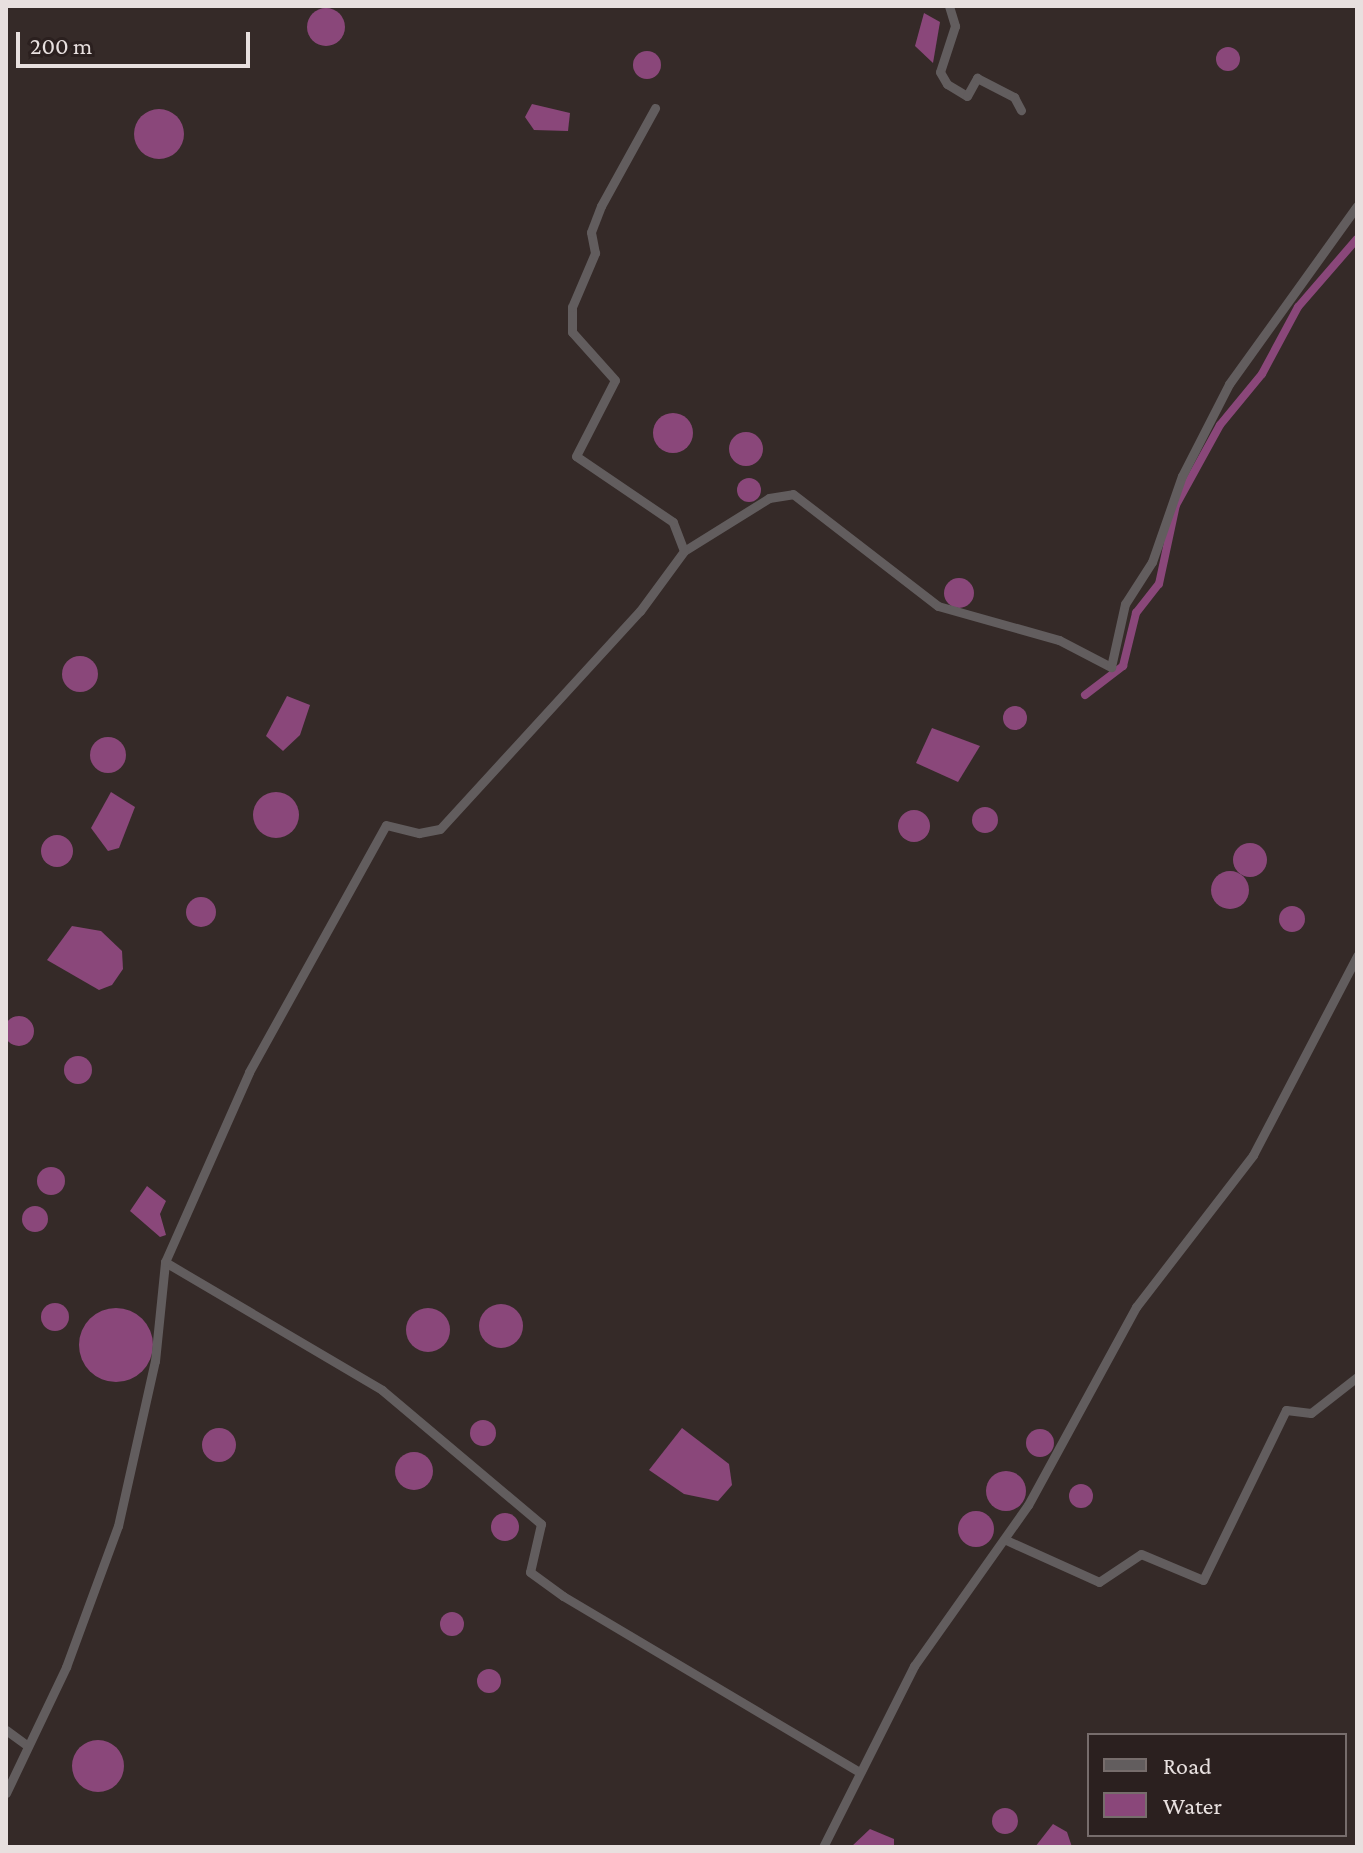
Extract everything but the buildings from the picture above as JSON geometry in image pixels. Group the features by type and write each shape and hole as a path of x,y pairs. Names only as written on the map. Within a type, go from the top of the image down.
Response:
{"street":[{"path":"949,6 955,26 940,72 947,84 967,96 977,78 1014,97 1021,110"},
{"path":"655,108 601,206 591,232 595,253 572,307 572,332 615,380 576,456 673,522 684,551"},
{"path":"6,1793 66,1667 118,1526 155,1361 165,1262 249,1072 386,825 419,833 440,829 611,645 684,551 769,498 793,494 938,606 1059,640 1111,667 1125,604 1152,562 1182,476 1229,384 1357,206"},
{"path":"823,1847 858,1771 914,1666 1006,1540 1136,1307 1253,1155 1357,956"},
{"path":"165,1262 382,1390 541,1524 530,1572 563,1596 858,1771"},
{"path":"1006,1540 1099,1582 1141,1554 1203,1580 1286,1410 1311,1413 1357,1377"},
{"path":"6,1730 27,1745"}],"water":[{"path":"326,8 340,13 345,27 340,41 326,46 312,41 307,27 312,13"},
{"path":"924,13 940,22 933,63 915,46"},
{"path":"1228,47 1236,51 1240,59 1236,67 1228,71 1220,67 1216,59 1220,51"},
{"path":"647,51 657,55 661,65 657,75 647,79 637,75 633,65 637,55"},
{"path":"532,104 570,113 568,131 534,130 525,117"},
{"path":"159,109 177,116 184,134 177,152 159,159 141,152 134,134 141,116"},
{"path":"673,413 687,419 693,433 687,447 673,453 659,447 653,433 659,419"},
{"path":"746,432 758,437 763,449 758,461 746,466 734,461 729,449 734,437"},
{"path":"749,478 760,485 761,490 754,501 749,502 738,495 737,490 744,479"},
{"path":"959,578 965,579 973,587 973,599 965,607 959,608 953,607 945,599 944,593 945,587 953,579"},
{"path":"80,656 93,661 98,674 93,687 80,692 67,687 62,674 67,661"},
{"path":"287,696 310,705 300,735 283,751 266,736"},
{"path":"1015,706 1024,709 1027,718 1024,727 1015,730 1006,727 1003,718 1006,709"},
{"path":"932,728 980,746 958,782 916,763"},
{"path":"108,737 121,742 126,755 121,768 108,773 95,768 90,755 95,742"},
{"path":"111,792 135,807 119,848 108,851 91,828"},
{"path":"276,792 285,793 292,799 298,806 298,824 292,831 285,837 276,838 267,837 260,831 254,824 253,815 254,806 260,799 267,793"},
{"path":"985,807 995,810 998,820 995,830 985,833 975,830 972,820 975,810"},
{"path":"914,810 925,815 930,826 925,837 914,842 903,837 898,826 903,815"},
{"path":"57,835 68,840 73,851 68,862 57,867 46,862 41,851 46,840"},
{"path":"1250,843 1262,848 1267,860 1262,872 1250,877 1238,872 1233,860 1238,848"},
{"path":"1230,871 1243,877 1249,890 1243,903 1230,909 1217,903 1211,890 1217,877"},
{"path":"201,897 212,901 216,912 212,923 201,927 190,923 186,912 190,901"},
{"path":"1292,906 1301,910 1305,919 1301,928 1292,932 1283,928 1279,919 1283,910"},
{"path":"72,926 101,931 122,951 123,969 112,985 99,990 47,960"},
{"path":"19,1016 30,1020 34,1031 30,1042 19,1046 8,1042 4,1031 8,1020"},
{"path":"78,1056 88,1060 92,1070 88,1080 78,1084 68,1080 64,1070 68,1060"},
{"path":"51,1167 61,1171 65,1181 61,1191 51,1195 41,1191 37,1181 41,1171"},
{"path":"147,1186 166,1201 160,1214 166,1235 160,1237 130,1211"},
{"path":"35,1206 44,1210 48,1219 44,1228 35,1232 26,1228 22,1219 26,1210"},
{"path":"55,1303 65,1307 69,1317 65,1327 55,1331 45,1327 41,1317 45,1307"},
{"path":"501,1304 516,1311 523,1326 516,1341 501,1348 486,1341 479,1326 486,1311"},
{"path":"116,1308 130,1311 142,1319 150,1331 153,1345 150,1359 142,1371 130,1379 116,1382 102,1379 90,1371 82,1359 79,1345 82,1331 90,1319 102,1311"},
{"path":"428,1308 444,1314 450,1330 444,1346 428,1352 412,1346 406,1330 412,1314"},
{"path":"483,1420 492,1424 496,1433 492,1442 483,1446 474,1442 470,1433 474,1424"},
{"path":"219,1428 231,1433 236,1445 231,1457 219,1462 207,1457 202,1445 207,1433"},
{"path":"682,1428 729,1464 732,1485 718,1501 684,1494 649,1470"},
{"path":"1040,1429 1050,1433 1054,1443 1050,1453 1040,1457 1030,1453 1026,1443 1030,1433"},
{"path":"414,1452 427,1458 433,1471 427,1484 414,1490 401,1484 395,1471 401,1458"},
{"path":"1006,1471 1020,1477 1026,1491 1020,1505 1006,1511 992,1505 986,1491 992,1477"},
{"path":"1081,1484 1090,1487 1093,1496 1090,1505 1081,1508 1072,1505 1069,1496 1072,1487"},
{"path":"976,1511 989,1516 994,1529 989,1542 976,1547 963,1542 958,1529 963,1516"},
{"path":"505,1513 515,1517 519,1527 515,1537 505,1541 495,1537 491,1527 495,1517"},
{"path":"447,1612 457,1612 464,1619 464,1629 457,1636 447,1636 440,1629 440,1619"},
{"path":"484,1669 494,1669 501,1676 501,1686 494,1693 484,1693 477,1686 477,1676"},
{"path":"98,1740 116,1748 124,1766 116,1784 98,1792 80,1784 72,1766 80,1748"},
{"path":"1005,1808 1014,1812 1018,1821 1014,1830 1005,1834 996,1830 992,1821 996,1812"},
{"path":"1053,1824 1067,1832 1072,1847 1035,1847"},
{"path":"870,1829 894,1839 894,1847 851,1847"}],"waterway":[{"path":"1085,695 1123,666 1136,613 1159,584 1176,505 1220,425 1262,374 1298,307 1357,239"}]}
